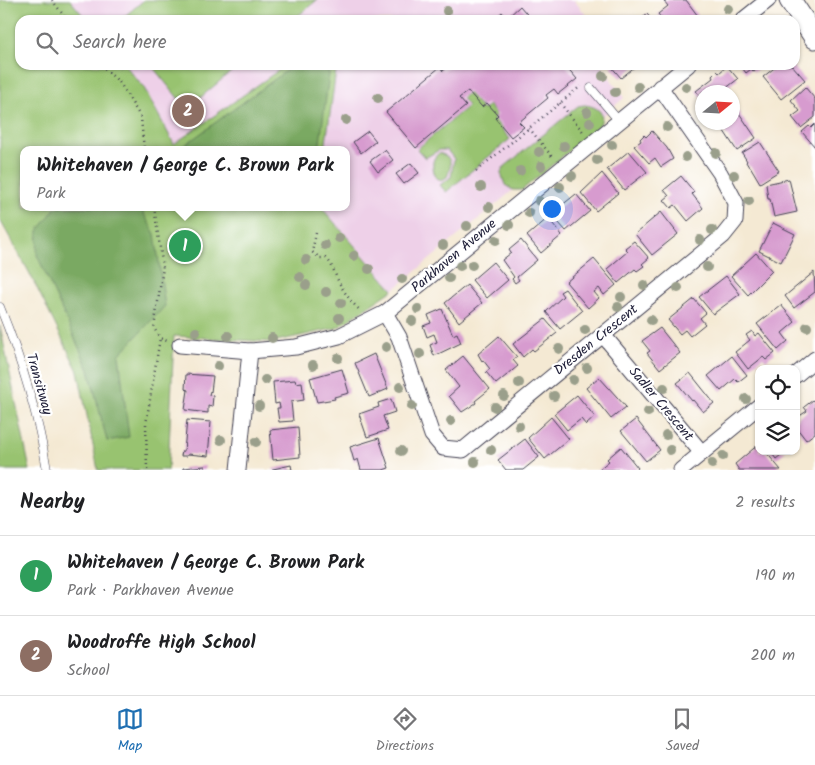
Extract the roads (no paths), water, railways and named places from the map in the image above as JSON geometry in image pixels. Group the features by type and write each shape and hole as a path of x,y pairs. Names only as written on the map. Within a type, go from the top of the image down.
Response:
{"street":[{"path":"749,15 768,0"},
{"path":"790,0 800,15"},
{"path":"800,15 815,38"},
{"name":"Parkhaven Avenue","path":"180,345 250,351 296,347 339,336 378,316 682,70"},
{"name":"Dresden Crescent","path":"378,316 399,337 432,434 444,448 463,450 723,236 735,221 736,202 720,173 660,87"},
{"name":"Sadler Crescent","path":"603,335 702,452 681,470"},
{"path":"238,470 250,351"},
{"path":"800,372 815,359"},
{"path":"702,452 755,409"}],"lane":[{"path":"590,84 619,121"},
{"name":"Transitway","path":"0,307 27,384 40,433 47,470"}],"place":[{"name":"Woodroffe High School","path":"188,111"},
{"name":"Whitehaven / George C. Brown Park","path":"185,246"}]}
